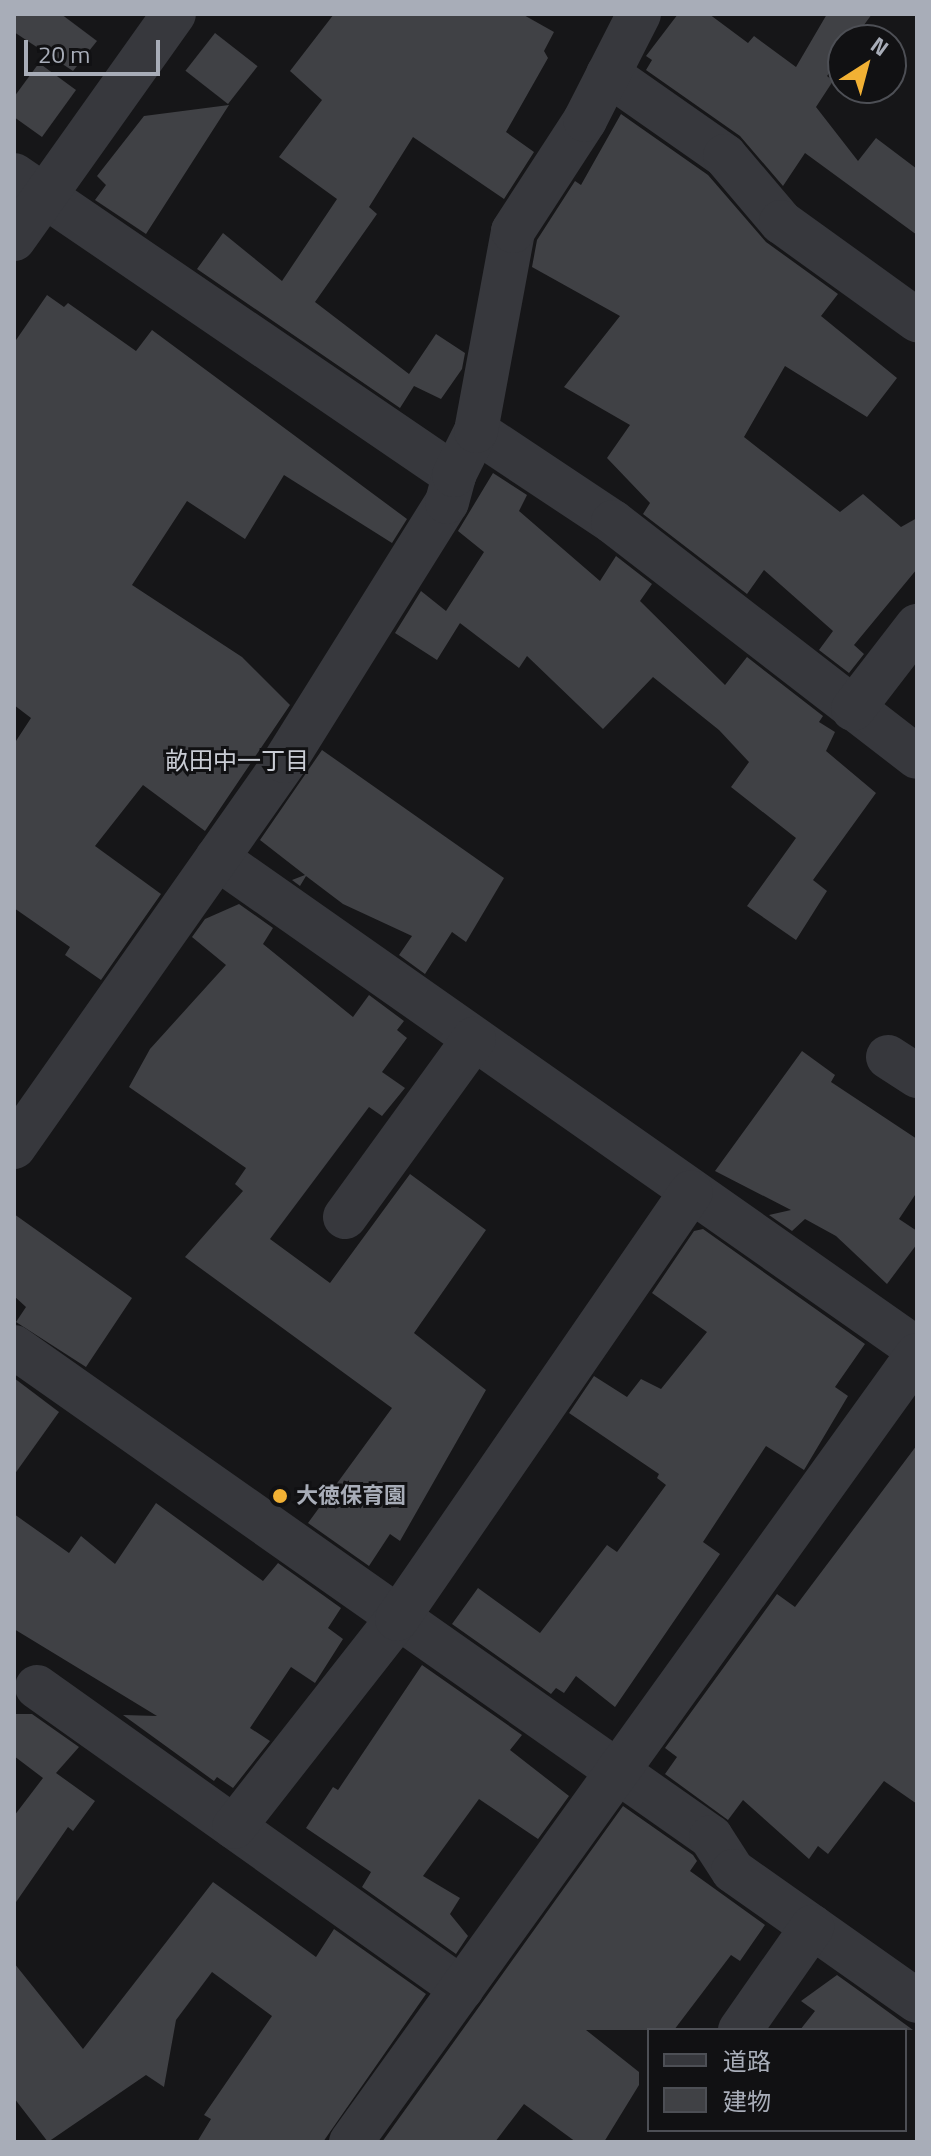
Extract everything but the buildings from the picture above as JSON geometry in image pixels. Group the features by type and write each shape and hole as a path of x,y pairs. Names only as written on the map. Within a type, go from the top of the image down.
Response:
{"street":[{"path":"14,239 29,185 174,14"},
{"path":"14,1147 285,761 439,515 476,431 513,231 608,74 639,14"},
{"path":"608,74 725,156 781,222 917,320"},
{"path":"29,185 454,475"},
{"path":"476,431 613,522 917,757"},
{"path":"853,709 917,626"},
{"path":"217,858 917,1349"},
{"path":"345,1217 474,1039"},
{"path":"234,1827 397,1619 691,1192"},
{"path":"14,1347 615,1774 711,1837 733,1871 917,2001"},
{"path":"351,2142 917,1355"},
{"path":"37,1687 462,1989"},
{"path":"741,2028 812,1927"}],"place":[{"name":"大徳保育園","path":"280,1496"}],"district":[{"name":"畝田中一丁目","path":"237,761"}]}
